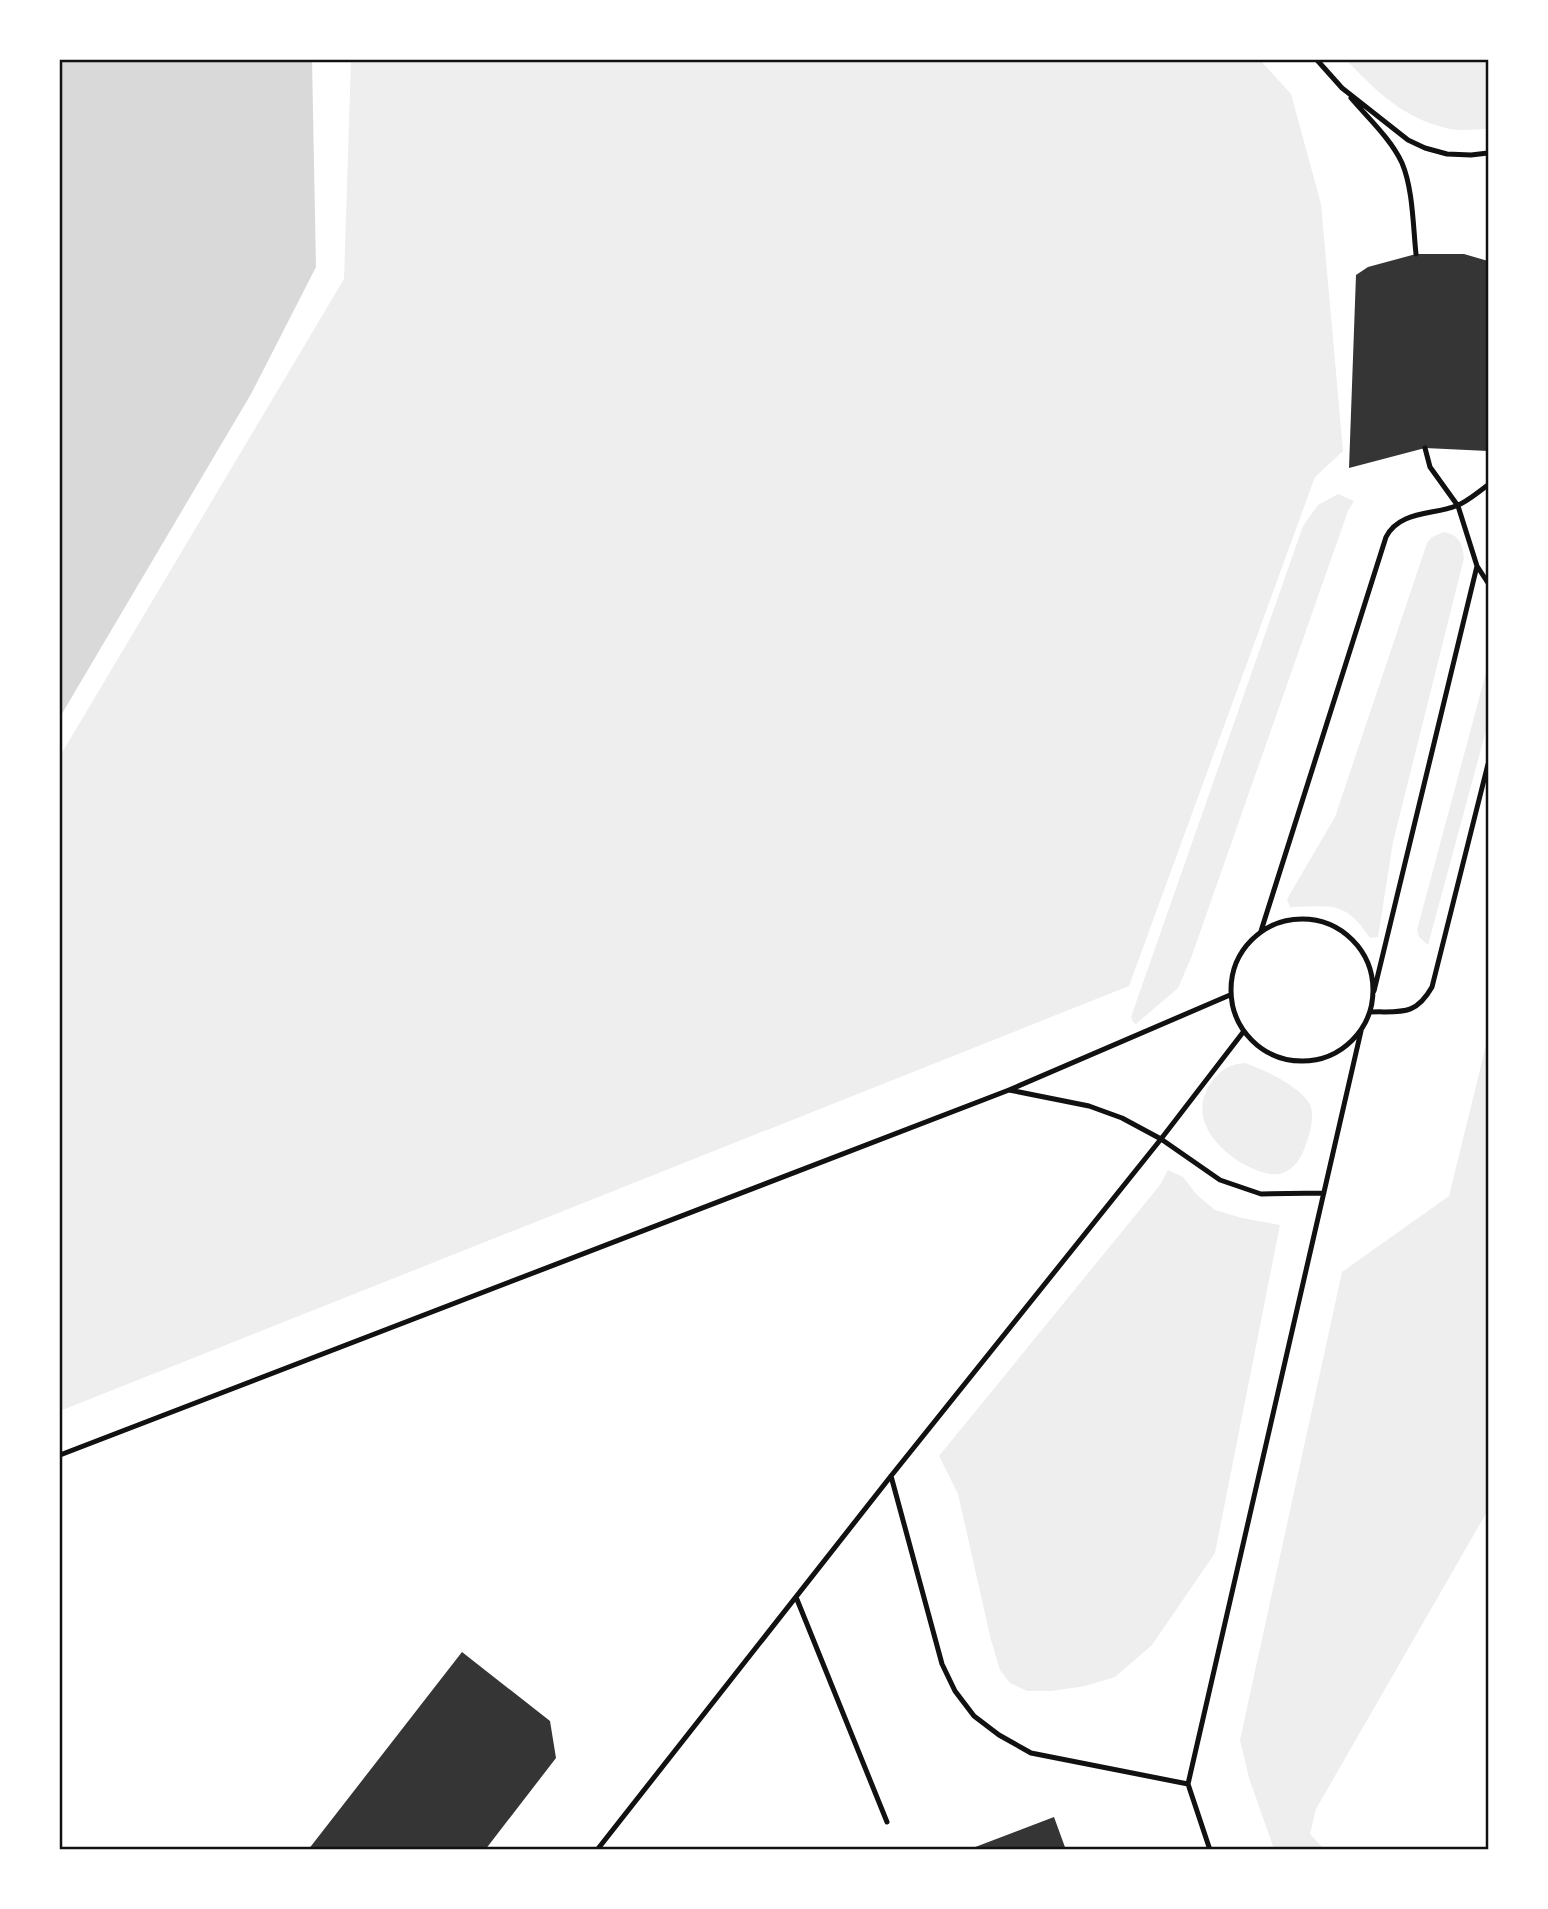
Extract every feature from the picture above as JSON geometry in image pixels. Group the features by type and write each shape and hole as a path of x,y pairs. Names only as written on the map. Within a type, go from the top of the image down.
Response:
{"lane":[{"path":"1317,60 1394,149 1402,163 1408,181 1416,254"},
{"path":"1342,88 1416,144 1447,154 1489,153"},
{"path":"1425,448 1430,467 1458,506 1478,566 1489,583"},
{"path":"1261,931 1386,537 1402,520 1458,506 1489,485"},
{"path":"1210,1850 1188,1784 1361,1031 1370,1012 1478,566"},
{"path":"1370,1012 1410,1011 1432,987 1489,764"},
{"path":"1361,1031 1347,1046 1330,1057 1310,1062 1289,1061 1270,1055 1250,1040 1236,1019 1230,995 1233,971 1243,948 1261,931 1283,920 1307,918 1328,923 1346,933 1361,950 1371,969 1374,991"},
{"path":"60,1455 1010,1090 1230,995"},
{"path":"597,1850 1244,1031"},
{"path":"1010,1090 1089,1106 1122,1118 1161,1139 1220,1180 1261,1194 1324,1193"},
{"path":"891,1476 942,1664 955,1691 974,1716 999,1735 1031,1753 1188,1784"},
{"path":"796,1597 887,1822"}],"shaded area":[{"path":"60,60 312,60 316,267 251,394 60,717"},
{"path":"351,60 1260,60 1291,94 1321,204 1343,451 1315,477 1129,986 60,1411 60,756 344,279"},
{"path":"1346,60 1488,60 1488,129 1450,129 1418,118 1392,103"},
{"path":"1338,494 1354,501 1348,511 1191,958 1178,988 1136,1024 1131,1017 1303,526 1318,505"},
{"path":"1444,532 1459,541 1464,558 1393,842 1378,937 1370,938 1361,925 1344,911 1326,907 1290,907 1287,899 1335,817 1427,543 1432,537"},
{"path":"1488,665 1488,723 1428,945 1419,937 1417,930"},
{"path":"1488,1037 1488,1510 1316,1809 1310,1834 1324,1849 1274,1849 1249,1778 1240,1740 1342,1272 1449,1196"},
{"path":"1245,1063 1292,1086 1311,1107 1311,1126 1303,1153 1295,1165 1283,1173 1265,1173 1235,1159 1215,1141 1203,1118 1205,1093 1213,1080 1227,1068"},
{"path":"1168,1170 1183,1177 1197,1195 1215,1210 1280,1225 1215,1553 1152,1645 1115,1677 1085,1686 1052,1691 1027,1691 1010,1683 1000,1670 958,1494 939,1456 1160,1185"}],"building":[{"path":"1416,254 1464,254 1488,261 1488,451 1425,448 1349,468 1356,275 1368,267"},
{"path":"462,1652 550,1721 556,1758 485,1850 308,1850"},
{"path":"1054,1817 1066,1850 970,1850 970,1849"}]}
